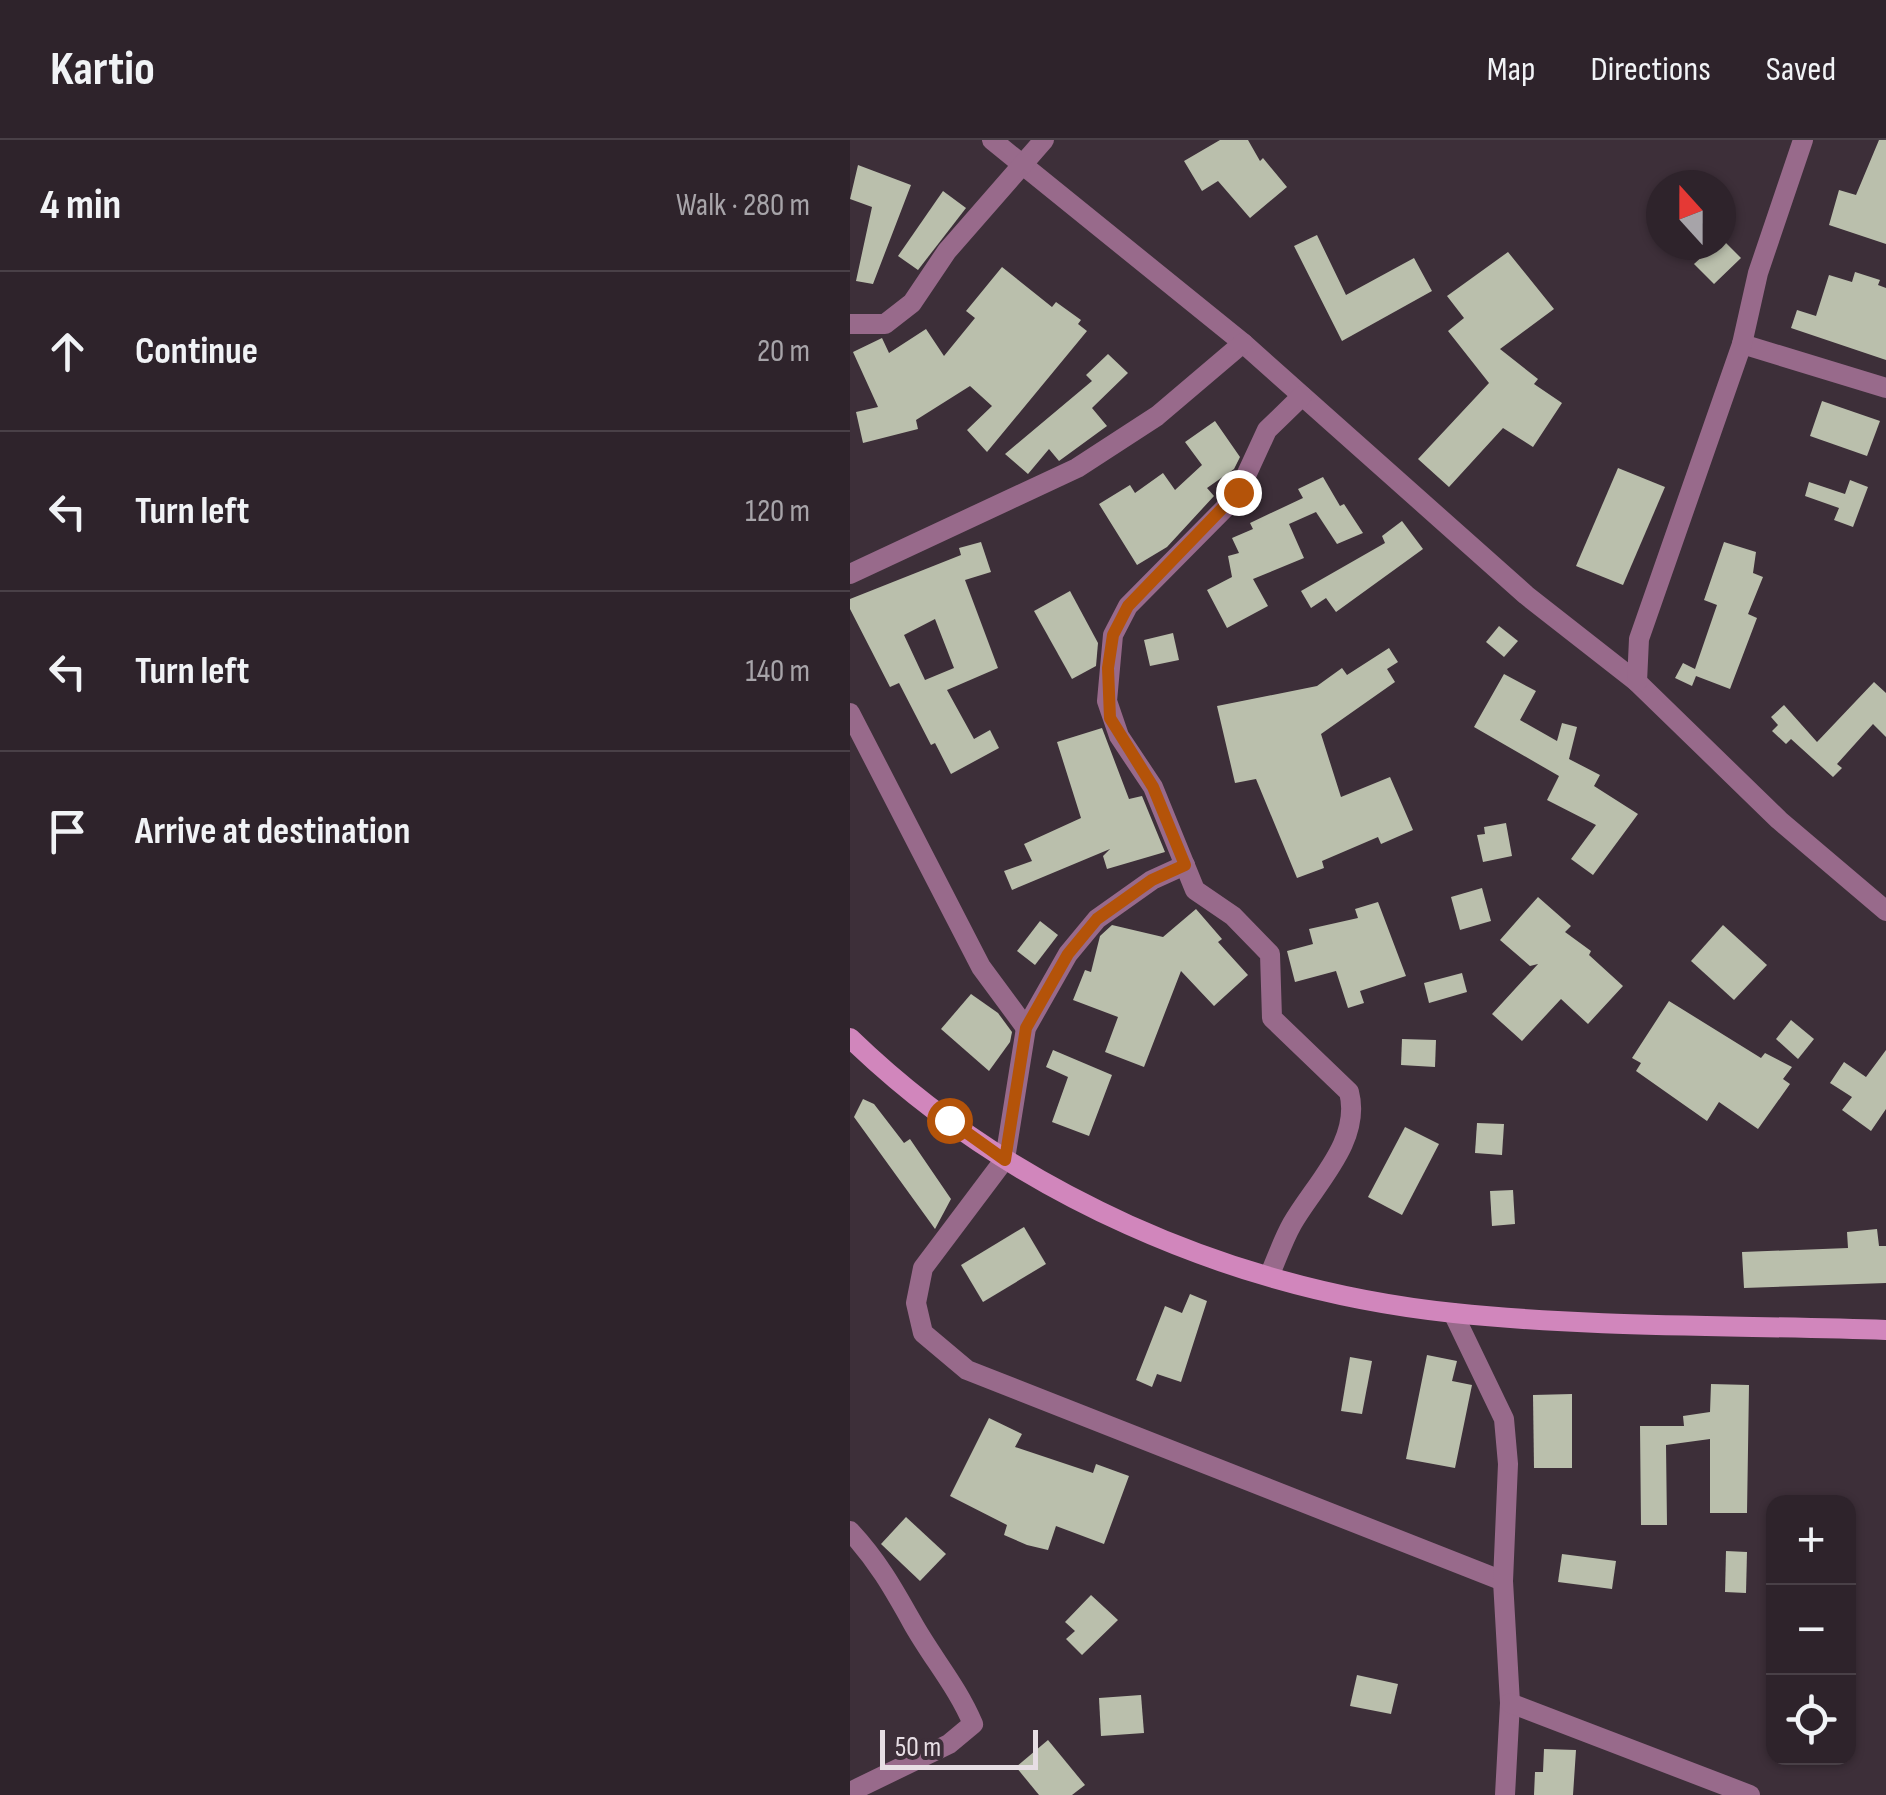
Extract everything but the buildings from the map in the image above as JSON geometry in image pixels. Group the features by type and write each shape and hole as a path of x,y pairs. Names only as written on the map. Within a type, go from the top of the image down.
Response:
{"street":[{"path":"992,140 1243,344 1526,595 1637,682 1779,820 1886,910"},
{"path":"850,324 885,324 912,304 947,251 1044,140"},
{"path":"1637,682 1639,639 1666,552 1742,344 1758,272 1803,140"},
{"path":"850,574 1078,468 1157,416 1243,344"},
{"path":"1742,344 1886,388"},
{"path":"1270,1274 1292,1224 1331,1167 1349,1126 1352,1104 1342,1082 1272,1018 1270,954 1233,916 1195,890 1153,787 1110,718 1113,635 1144,584 1180,555 1238,492 1267,430 1302,396"},
{"path":"850,712 981,967 1026,1028"},
{"path":"1185,865 1152,880 1097,919 1068,954 1026,1028 1005,1160 922,1268 916,1303 923,1333 968,1370 1503,1581"},
{"path":"850,1038 925,1102 1005,1160 1064,1194 1166,1241 1270,1274 1334,1292 1453,1313 1886,1330"},
{"path":"1453,1313 1504,1419 1508,1464 1503,1581 1510,1703 1505,1795"},
{"path":"850,1531 894,1583 913,1624 958,1689 974,1724 949,1744 850,1792"},
{"path":"1510,1703 1750,1795"}],"route":[{"path":"949,1120 1005,1160 1020,1086 1026,1028 1042,1007 1068,954 1097,919 1152,880 1185,865 1153,787 1110,718 1108,668 1113,635 1144,584 1180,555 1238,492"}]}
